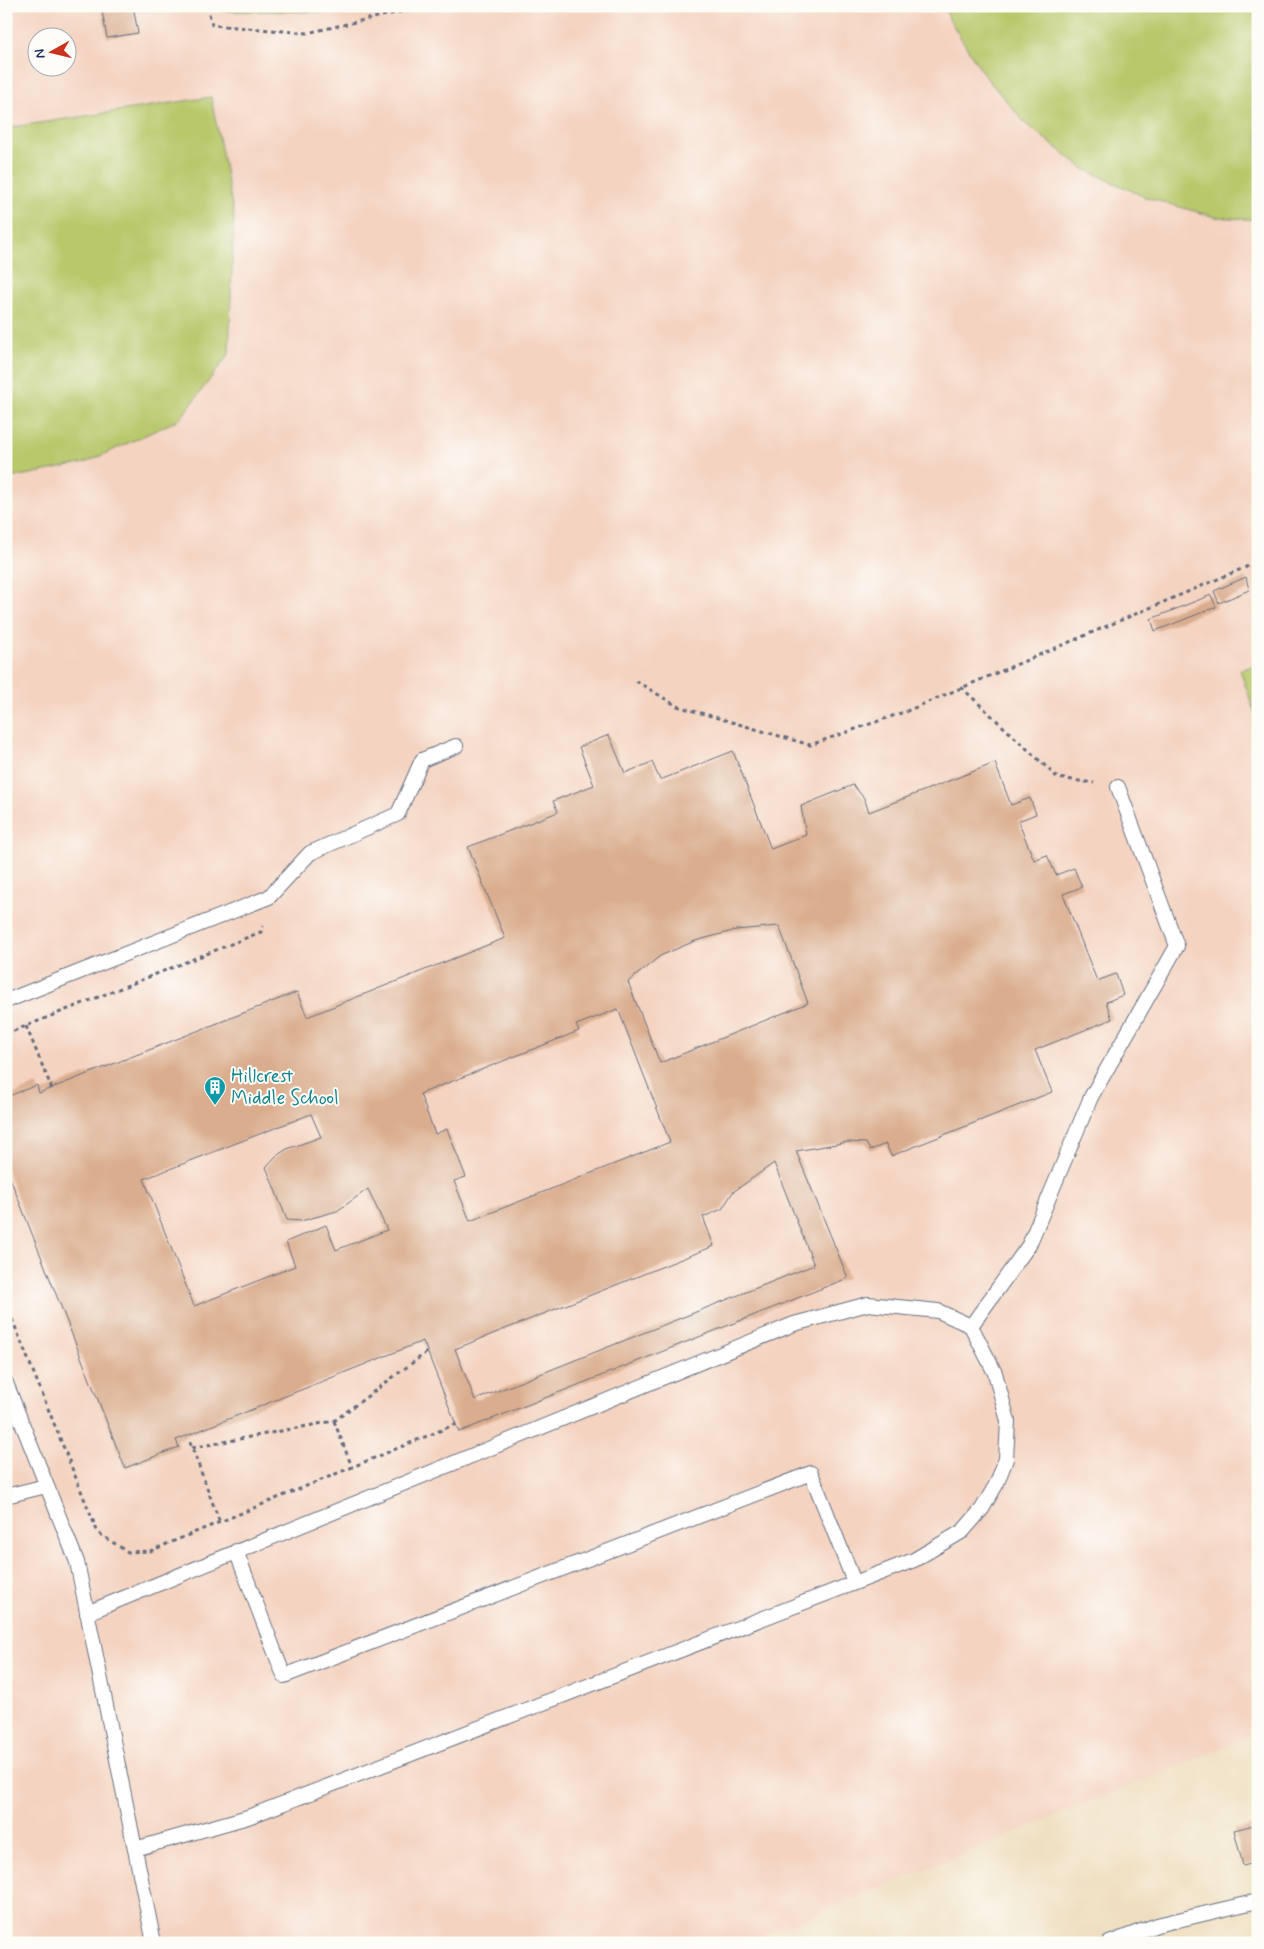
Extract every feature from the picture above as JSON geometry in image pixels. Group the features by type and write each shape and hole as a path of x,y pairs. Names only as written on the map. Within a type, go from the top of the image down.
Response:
{"lane":[{"path":"10,999 269,897 310,853 398,814 422,760 456,746"},
{"path":"971,1326 1030,1245 1091,1097 1176,946 1118,787"},
{"path":"87,1612 794,1324 868,1304 938,1311 971,1326 995,1373 1008,1420 1006,1459 997,1483 982,1509 963,1532 914,1560 248,1818 135,1849"},
{"path":"6,1383 77,1562 154,1943"},
{"path":"236,1551 284,1676 811,1473 854,1582"},
{"path":"6,1496 46,1486"},
{"path":"1109,1943 1157,1925 1258,1902"}],"path":[{"path":"207,6 212,25 307,33 426,6"},
{"path":"636,681 678,706 810,745 907,711 1258,562"},
{"path":"961,687 1058,778 1118,787"},
{"path":"10,999 52,1089"},
{"path":"6,1304 98,1533 128,1552 150,1551 456,1424"},
{"path":"192,1448 334,1422 427,1352"},
{"path":"334,1422 352,1467"},
{"path":"190,1442 220,1522"}],"shaded area":[{"path":"6,6 1258,6 1258,1733 746,1943 6,1943"}],"green space":[{"path":"221,6 373,6 354,12 222,11"},
{"path":"945,6 1258,6 1258,220 1215,217 1145,197 1084,169 1026,124 984,75 949,19"},
{"path":"211,97 234,215 229,354 180,419 85,463 15,477 6,476 6,128"},
{"path":"1258,664 1258,722 1240,670"}],"building":[{"path":"101,6 133,6 138,33 107,38"},
{"path":"1246,577 1249,590 1219,603 1214,591"},
{"path":"1211,595 1216,607 1155,631 1151,619"},
{"name":"Hillcrest Middle School","path":"609,735 625,773 652,762 660,780 733,751 771,849 806,835 801,806 853,785 864,798 869,812 995,763 1011,805 1030,798 1036,814 1018,821 1034,860 1047,855 1056,875 1074,868 1082,887 1063,894 1097,981 1116,974 1123,995 1106,1002 1112,1019 1035,1050 1052,1092 891,1156 886,1144 870,1150 866,1143 848,1142 796,1151 848,1278 459,1432 423,1341 176,1440 179,1447 125,1468 6,1168 6,1097 37,1085 39,1093 297,992 307,1017 505,938 468,847 558,812 553,801 594,785 579,747","holes":["779,926 808,1003 660,1063 628,982 660,956 695,941 736,930","618,1009 670,1142 470,1221 454,1181 466,1177 447,1129 435,1134 420,1094 579,1031 576,1025","311,1114 321,1137 287,1149 276,1156 266,1167 287,1220 301,1221 337,1211 368,1189 387,1230 336,1250 326,1225 286,1242 295,1266 194,1306 144,1179","774,1163 814,1265 475,1400 455,1349 714,1246 703,1217 722,1209 733,1192"]},
{"path":"1258,1824 1258,1862 1243,1866 1234,1830"}],"place":[{"name":"Hillcrest Middle School","path":"215,1106"}]}
